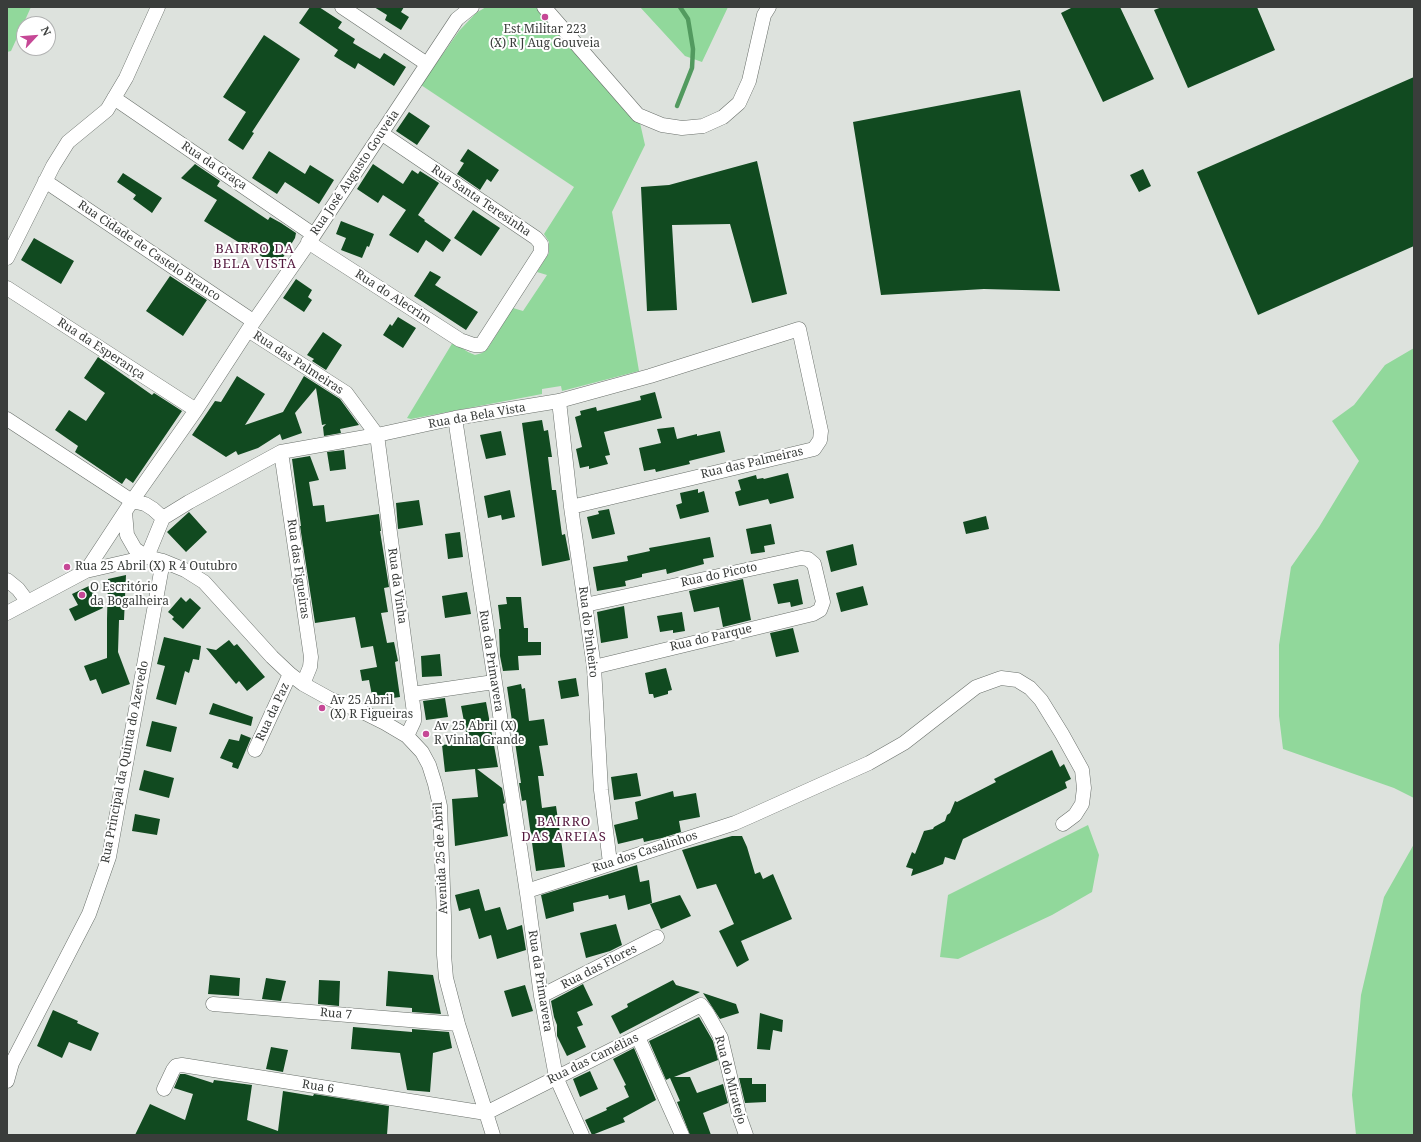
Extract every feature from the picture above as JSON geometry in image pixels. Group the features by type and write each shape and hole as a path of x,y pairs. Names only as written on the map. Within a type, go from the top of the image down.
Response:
{"street":[{"path":"7,258 45,181 68,142 107,110 126,78 158,7"},
{"path":"342,7 427,64"},
{"name":"Rua José Augusto Gouveia","path":"86,571 128,506 196,410 250,326 311,238 457,19 472,7"},
{"path":"544,7 638,115 662,125 682,128 703,126 723,117 739,103 749,81 764,15 769,7"},
{"name":"Rua da Graça","path":"114,98 311,238"},
{"name":"Rua Santa Teresinha","path":"381,133 536,238 540,244 541,252 481,345"},
{"name":"Rua Cidade de Castelo Branco","path":"45,181 250,326"},
{"name":"Rua do Alecrim","path":"311,238 460,340 474,346 481,345"},
{"name":"Rua da Esperança","path":"7,288 196,410"},
{"name":"Rua das Palmeiras","path":"250,326 346,393 377,435"},
{"name":"Rua das Palmeiras","path":"571,506 814,449 820,440 820,431 799,329"},
{"name":"Rua da Bela Vista","path":"163,518 189,502 281,452 377,435 455,418 559,402 650,376 799,329"},
{"name":"Rua do Pinheiro","path":"559,402 571,506 594,667 601,790 610,863"},
{"name":"Rua da Primavera","path":"455,418 541,996 556,1077 582,1135"},
{"path":"7,419 128,506 145,504 163,518 147,557"},
{"name":"Rua da Vinha","path":"377,435 412,694 414,721 407,736"},
{"name":"Rua das Figueiras","path":"281,452 311,657 310,667 303,684"},
{"path":"128,506 126,535 135,549 147,557"},
{"path":"7,613 27,601 86,571 147,557"},
{"name":"Avenida 25 de Abril","path":"147,557 163,561 185,570 204,582 272,657 303,684 332,700 361,711 385,723 407,736 422,752 429,765 440,806 446,978 458,1024 493,1135"},
{"name":"Rua do Picoto","path":"585,605 801,558 808,559 814,564 823,602"},
{"name":"Rua Principal da Quinta do Azevedo","path":"7,1081 10,1062 89,914 109,857 163,561"},
{"path":"7,580 18,589 27,601"},
{"name":"Rua do Parque","path":"594,667 813,614 820,610 823,602"},
{"name":"Rua da Paz","path":"255,750 290,674"},
{"name":"Rua dos Casalinhos","path":"526,890 735,823 762,811 868,763 904,743 976,687 1001,678 1017,680 1030,688 1041,700 1082,770 1084,788 1082,804 1075,815 1062,824"},
{"path":"412,694 494,682"},
{"name":"Rua das Flores","path":"541,996 657,938"},
{"name":"Rua 7","path":"213,1004 458,1024"},
{"name":"Rua das Camélias","path":"486,1113 701,1005"},
{"name":"Rua do Miratejo","path":"701,1005 721,1038 740,1118 746,1135"},
{"path":"638,1037 682,1135"},
{"name":"Rua 6","path":"164,1089 172,1070 176,1066 182,1065 486,1113"}],"green space":[{"path":"7,7 31,7 27,16 16,16 16,40 11,51 7,52"},
{"path":"486,7 538,7 640,123 645,145 612,212 639,371 562,391 561,386 542,389 542,394 411,419 407,418 453,342 475,355 482,353 488,348 513,308 523,311 547,275 537,272 549,253 549,242 544,234 574,187 421,85 459,31 476,13"},
{"path":"640,7 728,7 702,62 685,56"},
{"path":"1414,348 1414,798 1394,788 1283,749 1279,716 1279,645 1291,567 1319,527 1359,461 1332,421 1354,405 1385,365"},
{"path":"1088,825 1099,855 1092,892 1052,915 958,959 940,957 948,895"},
{"path":"1414,844 1414,1135 1356,1135 1352,1095 1361,995 1384,897"}],"building":[{"path":"310,7 319,7 342,22 338,28 355,39 353,43 380,59 384,53 406,67 394,86 358,63 355,69 334,56 338,50 299,23"},
{"path":"374,7 404,7 401,12 409,17 401,30 385,20 387,15"},
{"path":"1073,7 1120,7 1154,79 1103,102 1061,13"},
{"path":"1162,7 1257,7 1275,50 1188,88 1154,10"},
{"path":"264,35 300,59 252,132 254,133 243,150 228,140 246,112 223,97"},
{"path":"1414,77 1414,246 1258,315 1197,172"},
{"path":"1020,90 1060,291 984,289 881,295 853,122"},
{"path":"409,112 430,126 417,145 396,131"},
{"path":"468,149 499,170 491,182 487,179 480,190 457,174 464,163 460,161"},
{"path":"269,151 305,174 310,165 334,180 319,204 285,182 277,194 252,178"},
{"path":"757,161 787,294 752,303 730,224 672,225 677,310 647,311 641,187 669,185"},
{"path":"195,164 220,181 217,186 268,220 270,217 296,233 295,238 279,264 274,264 204,221 217,200 181,178"},
{"path":"373,164 403,184 412,170 418,174 420,171 439,183 418,215 451,240 443,252 426,240 418,253 389,235 406,210 383,195 378,203 357,189"},
{"path":"1143,169 1151,186 1139,192 1130,175"},
{"path":"123,173 162,198 152,213 133,199 136,195 117,182"},
{"path":"473,210 500,228 481,256 454,238"},
{"path":"341,221 374,234 369,247 367,246 362,258 341,250 346,238 336,234"},
{"path":"34,238 74,261 61,284 21,260"},
{"path":"430,271 441,277 435,285 478,312 466,330 414,296"},
{"path":"170,276 207,300 183,336 146,311"},
{"path":"296,279 312,290 308,297 312,300 304,312 283,298"},
{"path":"398,317 416,328 403,348 383,335 390,324 392,326"},
{"path":"323,332 342,345 326,370 312,361 314,359 307,355"},
{"path":"98,357 152,395 154,393 182,411 133,483 126,478 122,484 119,482 75,452 78,446 55,430 69,410 86,421 105,393 84,378"},
{"path":"237,376 265,394 245,425 283,412 304,376 340,399 359,425 340,429 341,433 324,436 323,427 326,424 322,425 316,388 295,413 302,433 282,440 280,434 258,448 238,455 236,451 226,457 192,435 215,401 221,402"},
{"path":"655,392 662,418 604,432 610,455 605,456 608,464 589,469 589,466 580,468 576,449 582,447 575,417 581,415 580,411 596,407 597,411 641,400 640,396"},
{"path":"542,420 544,431 548,430 552,457 548,457 552,490 556,490 562,535 565,534 570,560 542,566 522,423"},
{"path":"674,427 677,439 697,434 697,436 720,431 725,452 689,461 690,464 669,469 656,472 655,469 644,471 639,448 661,443 657,429"},
{"path":"501,431 506,455 486,459 480,435"},
{"path":"344,450 346,469 330,471 327,452"},
{"path":"310,456 319,480 309,482 313,506 324,505 326,522 379,514 380,531 389,587 384,588 388,612 381,613 387,643 394,642 398,661 395,662 400,697 373,701 369,680 362,681 360,670 377,667 373,646 361,648 355,617 315,623 300,526 292,459"},
{"path":"788,473 794,498 770,504 768,499 739,506 735,492 741,490 738,480 756,475 757,479 764,479"},
{"path":"698,489 698,493 704,491 709,512 680,519 676,505 682,503 680,493"},
{"path":"510,490 515,517 502,520 501,515 488,518 484,496"},
{"path":"419,500 423,525 398,529 396,503"},
{"path":"609,509 615,534 592,539 587,517 599,514 598,511"},
{"path":"189,512 207,532 186,552 167,532"},
{"path":"986,516 989,529 966,534 963,522"},
{"path":"771,524 775,544 764,546 765,552 751,554 746,529"},
{"path":"460,532 463,557 448,559 445,534"},
{"path":"710,537 714,557 703,559 704,564 667,574 666,569 642,574 642,577 625,581 626,586 597,591 593,567 628,561 627,556 650,551 649,548"},
{"path":"853,544 857,565 831,572 826,551"},
{"path":"126,575 124,620 119,620 118,652 130,684 102,694 96,679 90,681 84,666 107,658 108,579"},
{"path":"743,579 751,620 723,627 719,607 694,612 689,591"},
{"path":"798,579 803,604 791,607 790,602 778,604 773,584"},
{"path":"91,585 103,608 75,621 69,609 78,605 72,594"},
{"path":"863,586 868,605 841,612 836,593"},
{"path":"467,592 471,614 445,618 442,596"},
{"path":"181,597 186,602 190,598 201,608 183,629 172,619 174,617 168,612"},
{"path":"506,597 521,597 524,628 528,628 528,642 541,642 541,655 518,656 519,670 503,671 500,656 499,629 501,629 498,605 507,604"},
{"path":"624,606 628,638 601,643 597,612"},
{"path":"682,612 685,631 673,633 673,630 660,632 657,616"},
{"path":"793,628 799,652 776,657 770,633"},
{"path":"164,637 201,646 199,660 193,659 189,673 185,671 176,705 156,699 165,666 157,664"},
{"path":"229,640 234,646 237,644 265,677 247,691 239,681 236,684 206,648 216,650"},
{"path":"440,654 442,676 422,677 421,656"},
{"path":"666,668 672,690 668,691 668,694 654,698 653,694 649,694 645,673"},
{"path":"576,678 579,696 561,699 558,681"},
{"path":"521,684 522,689 525,688 529,721 544,719 548,745 539,746 544,776 538,776 542,808 556,806 565,867 536,871 526,800 522,801 519,783 521,783 507,687"},
{"path":"445,698 448,717 426,720 423,701"},
{"path":"486,702 498,767 477,769 502,788 508,836 455,846 452,799 478,797 475,769 445,772 442,745 468,742 461,706"},
{"path":"213,703 253,717 251,726 209,714"},
{"path":"152,721 177,727 171,752 146,746"},
{"path":"241,734 251,738 238,769 232,767 233,763 220,758 229,739 239,741"},
{"path":"1052,750 1060,767 1064,764 1071,779 1065,782 1067,788 963,839 955,860 945,857 943,864 911,876 913,869 906,867 912,852 915,854 924,831 933,829 945,821 955,801 957,802 996,782 994,779"},
{"path":"144,770 174,778 169,798 139,790"},
{"path":"637,773 641,796 614,800 611,777"},
{"path":"673,791 674,797 696,793 700,817 679,821 681,832 644,842 643,838 618,844 614,825 638,819 635,802"},
{"path":"135,814 160,819 157,835 132,831"},
{"path":"732,836 742,836 755,874 760,872 763,879 773,874 792,919 741,941 749,960 737,967 719,931 734,924 716,884 697,889 682,850"},
{"path":"637,865 640,882 649,880 652,903 628,910 625,895 609,899 608,895 573,903 574,911 546,919 541,895"},
{"path":"479,889 485,911 500,907 507,930 522,925 526,950 497,959 491,935 479,939 470,908 459,911 455,895"},
{"path":"680,895 691,916 661,929 650,904"},
{"path":"616,924 622,945 610,951 586,958 580,933"},
{"path":"388,971 433,975 441,1014 412,1012 412,1008 386,1006"},
{"path":"210,975 240,978 239,996 208,994"},
{"path":"266,978 286,981 281,1001 262,999"},
{"path":"319,980 340,981 339,1006 318,1004"},
{"path":"673,980 676,985 700,992 620,1034 611,1016 628,1007 627,1004"},
{"path":"583,984 593,1005 577,1012 583,1025 577,1027 586,1047 567,1056 557,1036 557,1025 551,1001"},
{"path":"525,985 533,1011 512,1017 504,991"},
{"path":"703,993 736,1004 739,1013 720,1019"},
{"path":"53,1010 78,1021 77,1023 99,1033 91,1051 69,1042 62,1058 37,1046"},
{"path":"760,1013 783,1020 782,1032 773,1030 770,1050 757,1049"},
{"path":"699,1017 713,1041 718,1060 674,1077 690,1077 697,1093 723,1084 728,1103 703,1113 711,1135 690,1135 677,1102 680,1101 670,1078 666,1080 649,1041"},
{"path":"353,1027 412,1032 412,1029 449,1032 452,1048 433,1053 430,1092 407,1090 400,1053 351,1049"},
{"path":"271,1047 288,1050 283,1072 266,1069"},
{"path":"634,1048 656,1100 623,1118 625,1122 592,1135 585,1120 607,1110 606,1108 629,1097 624,1086 626,1085 613,1059"},
{"path":"590,1071 598,1089 580,1097 573,1079"},
{"path":"180,1074 185,1074 213,1083 214,1080 252,1085 247,1120 278,1131 283,1091 313,1096 314,1094 389,1106 387,1135 135,1135 150,1104 185,1120 193,1094 174,1088"},
{"path":"739,1078 752,1078 752,1084 766,1084 766,1102 745,1103"}],"waterway":[{"path":"677,106 692,68 693,49 688,19 680,7"}],"place":[{"name":"Est Militar 223 (X) R J Aug Gouveia","path":"545,17"},
{"name":"Rua 25 Abril (X) R 4 Outubro","path":"67,567"},
{"name":"O Escritório da Bogalheira","path":"82,595"},
{"name":"Av 25 Abril (X) R Figueiras","path":"322,708"},
{"name":"Av 25 Abril (X) R Vinha Grande","path":"426,734"}],"district":[{"name":"BAIRRO DA BELA VISTA","path":"255,256"},
{"name":"BAIRRO DAS AREIAS","path":"564,830"}]}
